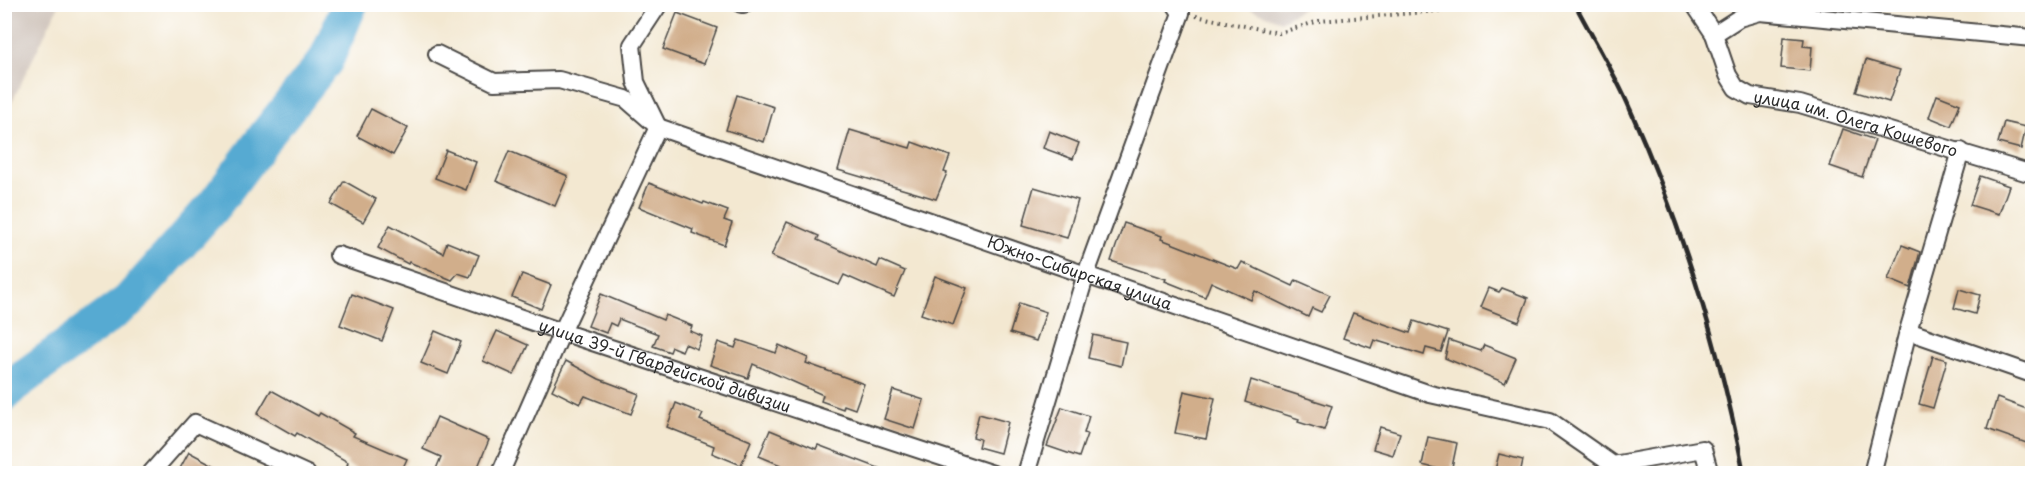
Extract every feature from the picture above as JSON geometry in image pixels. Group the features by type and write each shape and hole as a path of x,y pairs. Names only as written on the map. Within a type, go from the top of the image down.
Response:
{"street":[{"path":"500,474 562,332 658,127 636,82 632,45 659,4"},
{"name":"улица им. Олега Кошевого","path":"1694,4 1714,34 1728,75 1736,88 1750,96 1800,104 2032,174"},
{"path":"1026,474 1086,274 1178,9"},
{"path":"1714,34 1739,18 1760,12 2032,38"},
{"name":"Южно-Сибирская улица","path":"437,54 494,82 559,80 626,99 658,127 1430,394 1550,421 1613,465 1703,449 1710,474"},
{"path":"1872,474 1908,331 1961,152"},
{"name":"улица 39-й Гвардейской дивизии","path":"338,255 562,332 993,474"},
{"path":"1908,331 2032,374"},
{"path":"150,474 195,423 307,474"}],"path":[{"path":"1178,9 1279,33 1319,21 1460,9 1475,4"}],"shaded area":[{"path":"1308,4 1281,21 1240,5"},
{"path":"4,5 59,5 5,116"}],"building":[{"path":"677,13 717,28 704,64 663,49"},
{"path":"1784,37 1804,39 1803,46 1812,47 1810,71 1781,68"},
{"path":"1866,60 1900,70 1889,102 1856,92"},
{"path":"737,95 774,107 764,142 726,130"},
{"path":"1937,95 1960,104 1951,126 1929,117"},
{"path":"371,109 408,128 393,155 357,136"},
{"path":"2004,122 2026,127 2021,149 1998,143"},
{"path":"1843,129 1875,140 1862,177 1830,166"},
{"path":"850,130 910,148 912,142 950,156 944,172 947,173 936,199 838,170"},
{"path":"1049,131 1079,143 1073,159 1043,148"},
{"path":"446,150 476,162 466,190 435,178"},
{"path":"509,151 568,176 555,206 496,181"},
{"path":"1980,176 2009,186 1999,214 1970,205"},
{"path":"344,181 376,199 363,222 331,204"},
{"path":"649,183 728,211 724,220 732,223 724,245 692,233 693,229 639,207"},
{"path":"1034,187 1078,200 1067,238 1023,225"},
{"path":"787,222 819,236 817,240 877,267 880,260 905,271 894,297 844,275 839,285 771,256"},
{"path":"1124,223 1162,236 1161,239 1238,269 1242,262 1293,286 1296,280 1330,295 1321,312 1312,308 1308,317 1255,291 1251,300 1211,282 1205,297 1165,281 1166,279 1111,261"},
{"path":"390,225 443,253 447,242 479,255 470,277 458,273 452,280 409,262 408,264 378,248"},
{"path":"1902,245 1920,252 1910,288 1888,279"},
{"path":"522,274 551,285 541,309 512,297"},
{"path":"935,276 967,288 953,325 921,314"},
{"path":"1489,288 1499,292 1502,288 1528,298 1519,322 1481,307"},
{"path":"1959,289 1980,295 1975,314 1954,308"},
{"path":"352,294 394,310 382,341 340,325"},
{"path":"601,294 663,320 665,315 692,326 690,331 702,336 697,349 685,344 682,351 672,347 670,352 653,346 658,334 619,319 616,326 610,323 606,333 588,326"},
{"path":"1019,303 1046,312 1036,341 1010,333"},
{"path":"1353,313 1410,333 1414,321 1448,332 1441,352 1426,348 1424,355 1374,340 1371,348 1343,338"},
{"path":"435,331 461,342 448,374 421,363"},
{"path":"497,331 528,345 514,375 483,361"},
{"path":"1093,335 1126,342 1121,366 1088,358"},
{"path":"738,340 776,353 779,345 808,358 806,363 864,384 855,409 844,405 843,409 821,401 823,395 753,364 748,378 710,365 718,342 735,348"},
{"path":"1449,340 1481,351 1484,345 1516,358 1505,383 1445,358"},
{"path":"1933,356 1947,360 1933,408 1919,404"},
{"path":"566,361 599,379 639,394 631,414 585,396 580,404 552,390"},
{"path":"1251,380 1332,406 1324,430 1298,422 1299,419 1245,402"},
{"path":"271,390 318,416 320,413 355,433 353,436 407,459 400,474 367,474 347,465 348,462 297,433 295,436 257,414"},
{"path":"893,390 924,400 915,429 884,419"},
{"path":"1184,391 1215,398 1206,439 1175,433"},
{"path":"1997,398 2032,411 2032,445 1987,429"},
{"path":"676,403 703,414 700,420 751,441 741,465 712,453 714,446 667,427"},
{"path":"1062,407 1089,416 1084,433 1087,434 1079,457 1047,446"},
{"path":"979,414 1008,422 1000,453 978,447 980,439 973,437"},
{"path":"437,417 489,440 475,474 434,474 441,457 423,449"},
{"path":"1380,427 1400,433 1393,455 1373,449"},
{"path":"770,430 816,449 818,445 889,472 889,474 802,474 759,456"},
{"path":"1428,437 1457,443 1451,472 1422,465"},
{"path":"189,452 230,474 177,474"},
{"path":"1499,454 1523,460 1520,474 1494,474"}],"waterway":[{"path":"4,394 13,385 129,301 215,204 326,60 350,4"}],"railway":[{"path":"1575,4 1624,96 1649,153 1683,243 1711,334 1744,474"}]}
